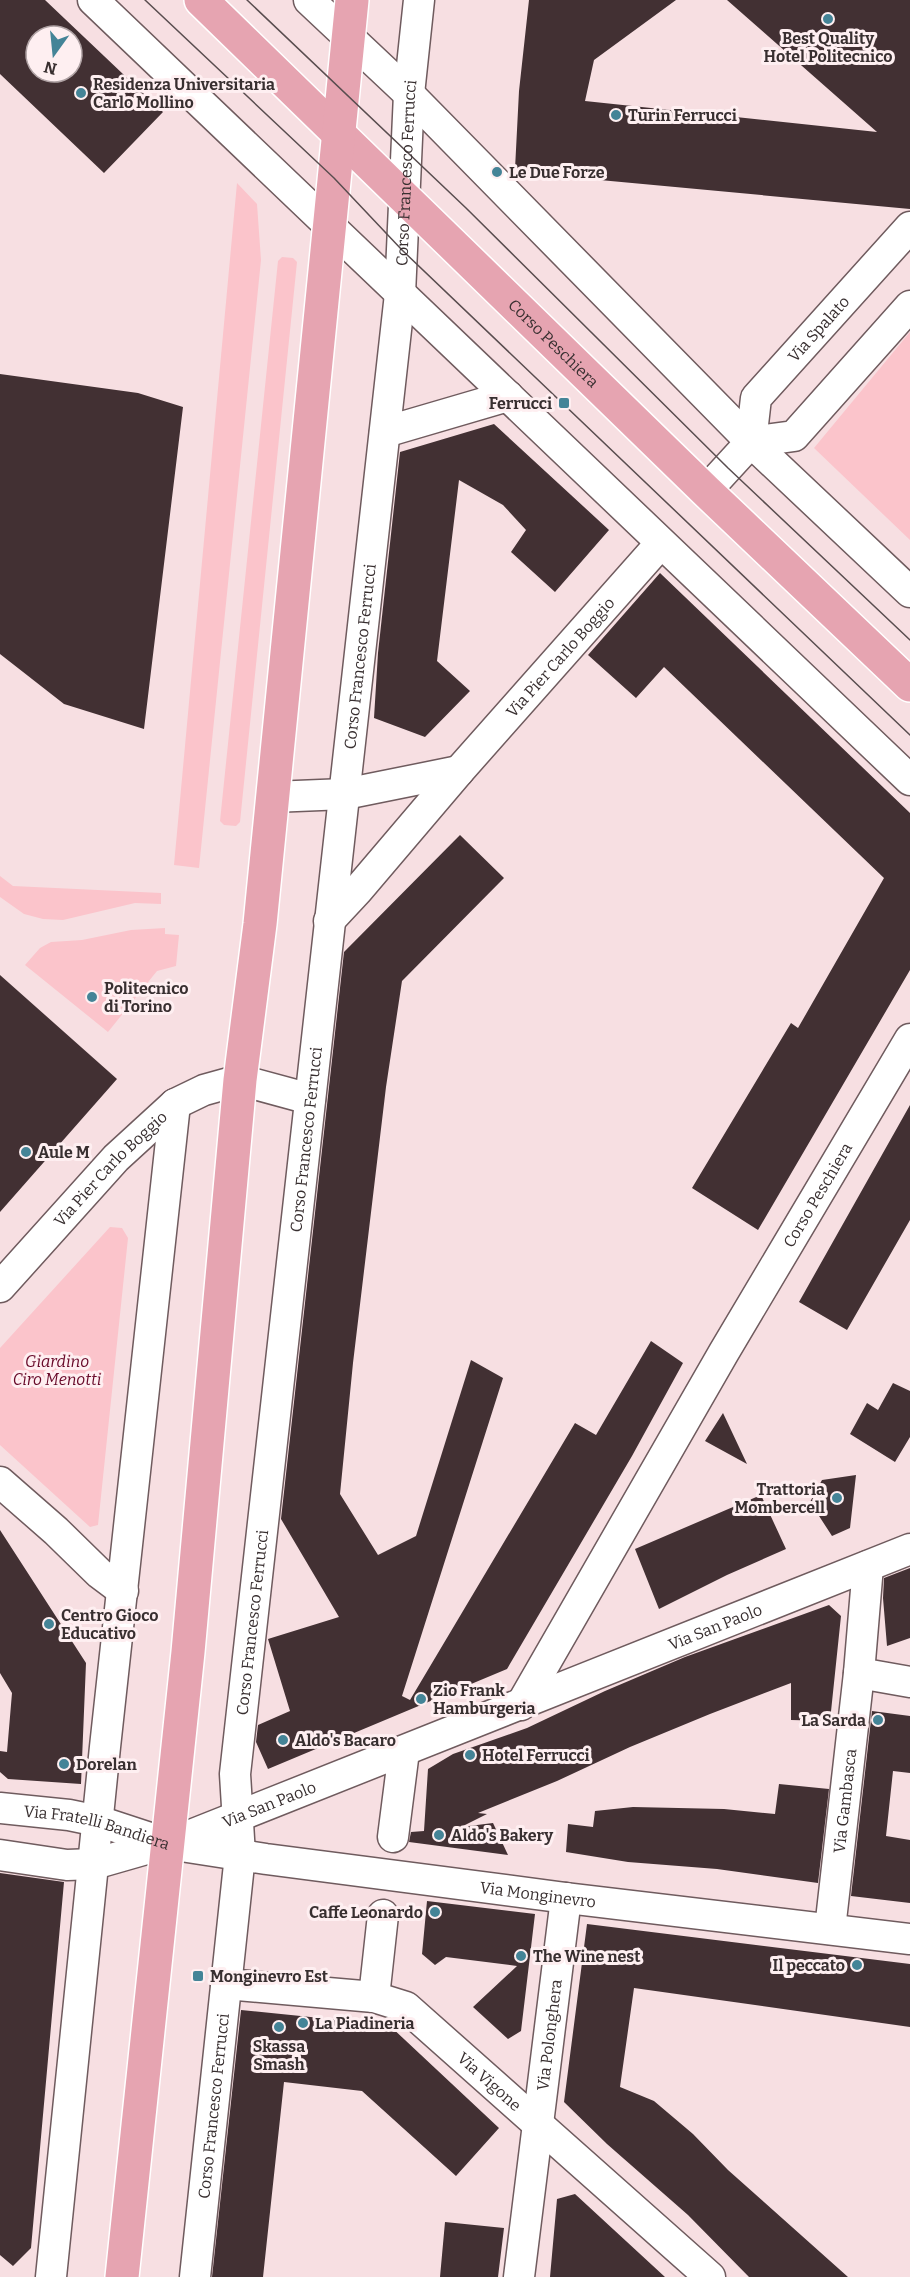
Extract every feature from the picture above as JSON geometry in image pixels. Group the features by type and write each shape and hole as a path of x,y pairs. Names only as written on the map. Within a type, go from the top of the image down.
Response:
{"main road":[{"name":"Corso Peschiera","path":"201,0 706,491 910,685"},
{"path":"122,2277 189,1640 240,1080 260,924 352,0"}],"street":[{"path":"93,0 910,780"},
{"path":"309,0 409,94 751,442 910,592"},
{"name":"Corso Francesco Ferrucci","path":"195,2277 240,1855 236,1774 400,294 409,94 419,0"},
{"name":"Via Spalato","path":"751,442 756,398 910,227"},
{"path":"706,491 751,442 794,436 910,306"},
{"path":"385,432 508,396"},
{"name":"Via Pier Carlo Boggio","path":"329,921 661,543"},
{"path":"272,796 345,794 459,771"},
{"name":"Corso Peschiera","path":"521,1705 724,1352 910,1040"},
{"path":"240,1080 310,1099"},
{"name":"Via Pier Carlo Boggio","path":"0,1287 116,1158 175,1104 204,1090 240,1080"},
{"path":"51,2277 175,1104"},
{"path":"0,1482 56,1531 99,1573 123,1591"},
{"name":"Via Gambasca","path":"830,1929 859,1673 890,1557 910,1525"},
{"name":"Via San Paolo","path":"168,1844 890,1557"},
{"path":"859,1673 910,1682"},
{"path":"393,1837 404,1751"},
{"name":"Via Fratelli Bandiera","path":"0,1808 69,1815 98,1821 168,1844"},
{"name":"Via Fratelli Bandiera","path":"0,1855 67,1865 94,1864 168,1844"},
{"name":"Via Monginevro","path":"168,1844 566,1898 910,1939"},
{"name":"Via Polonghera","path":"519,2277 566,1898"},
{"path":"374,1997 383,1915"},
{"name":"Via Vigone","path":"226,1984 374,1997 406,2007 710,2277"}],"green space":[{"path":"237,183 257,204 261,260 199,868 174,865"},
{"path":"282,257 293,258 297,262 240,822 236,826 224,825 220,821 278,261"},
{"path":"910,332 910,540 814,448"},
{"path":"0,876 13,886 161,893 161,904 135,903 63,920 43,919 24,914 0,897"},
{"path":"165,928 165,934 179,935 176,966 157,971 108,1032 25,965 40,948 51,942 82,940 131,930"},
{"name":"Giardino Ciro Menotti","path":"110,1227 122,1228 128,1238 98,1525 90,1527 0,1445 0,1348"}],"building":[{"name":"Residenza Universitaria Carlo Mollino","path":"0,0 45,0 70,24 24,24 24,84 84,84 84,37 163,112 104,173 0,74"},
{"name":"Turin Ferrucci","path":"529,0 676,0 594,60 585,101 877,132 727,0 910,0 910,209 589,179 515,169 519,91"},
{"path":"0,374 138,393 183,407 144,729 64,704 0,654"},
{"path":"494,424 609,530 555,592 511,552 526,530 503,505 459,480 437,661 470,691 425,737 374,718 378,653 400,452"},
{"path":"660,573 910,813 910,970 758,1230 692,1188 791,1023 798,1028 884,878 664,667 636,698 588,655"},
{"path":"460,835 504,878 402,981 386,1087 340,1494 378,1555 416,1536 471,1360 503,1378 402,1696 410,1700 575,1423 596,1435 651,1341 683,1363 632,1456 507,1669 268,1769 256,1742 258,1725 290,1711 268,1639 339,1617 281,1519 344,952"},
{"name":"Aule M","path":"0,975 117,1079 0,1212"},
{"path":"910,1105 910,1220 847,1330 799,1302"},
{"path":"893,1383 910,1391 910,1437 895,1462 850,1434 867,1403 878,1410"},
{"path":"723,1413 747,1464 705,1441"},
{"path":"856,1475 850,1528 832,1536 810,1502 822,1480"},
{"path":"761,1495 786,1549 659,1609 635,1549"},
{"path":"0,1530 86,1663 81,1784 8,1779 0,1772 0,1751 7,1752 12,1693 0,1673"},
{"path":"910,1568 910,1638 887,1646 883,1598 884,1578"},
{"path":"829,1605 841,1616 830,1721 791,1720 791,1683 630,1747 557,1781 478,1813 487,1814 461,1827 493,1823 508,1855 409,1842 411,1832 424,1831 428,1769 453,1754 527,1728 685,1657"},
{"path":"872,1711 910,1716 910,1773 893,1771 886,1836 910,1840 910,1903 851,1896"},
{"path":"779,1784 829,1789 818,1883 717,1869 628,1862 566,1852 568,1824 593,1827 595,1811 633,1807 724,1809 775,1814"},
{"path":"0,1873 64,1882 31,2248 13,2266 0,2255"},
{"path":"427,1901 535,1914 521,2031 508,2039 473,2007 517,1966 446,1957 435,1965 422,1954"},
{"path":"587,1924 910,1964 910,2027 634,1988 620,2087 654,2101 848,2277 749,2277 688,2215 607,2144 564,2102"},
{"path":"241,2010 389,2025 499,2128 456,2176 362,2091 284,2082 263,2277 212,2277"},
{"path":"575,2194 665,2277 550,2277 557,2199"},
{"path":"445,2222 504,2228 498,2277 440,2277"}],"tram line":[{"path":"145,0 334,178 402,250 910,735"},
{"path":"247,0 466,208 728,468 910,640"}],"place":[{"name":"Best Quality Hotel Politecnico","path":"828,19"},
{"name":"Residenza Universitaria Carlo Mollino","path":"81,93"},
{"name":"Turin Ferrucci","path":"616,115"},
{"name":"Le Due Forze","path":"497,172"},
{"name":"Ferrucci","path":"564,403"},
{"name":"Politecnico di Torino","path":"92,997"},
{"name":"Aule M","path":"26,1152"},
{"name":"Trattoria Mombercell","path":"837,1498"},
{"name":"Centro Gioco Educativo","path":"49,1624"},
{"name":"Zio Frank Hamburgeria","path":"421,1699"},
{"name":"La Sarda","path":"878,1720"},
{"name":"Aldo's Bacaro","path":"283,1740"},
{"name":"Hotel Ferrucci","path":"470,1755"},
{"name":"Dorelan","path":"64,1764"},
{"name":"Aldo's Bakery","path":"439,1835"},
{"name":"Caffe Leonardo","path":"435,1912"},
{"name":"The Wine nest","path":"521,1956"},
{"name":"Il peccato","path":"857,1965"},
{"name":"Monginevro Est","path":"198,1976"},
{"name":"La Piadineria","path":"303,2023"},
{"name":"Skassa Smash","path":"279,2027"}]}
